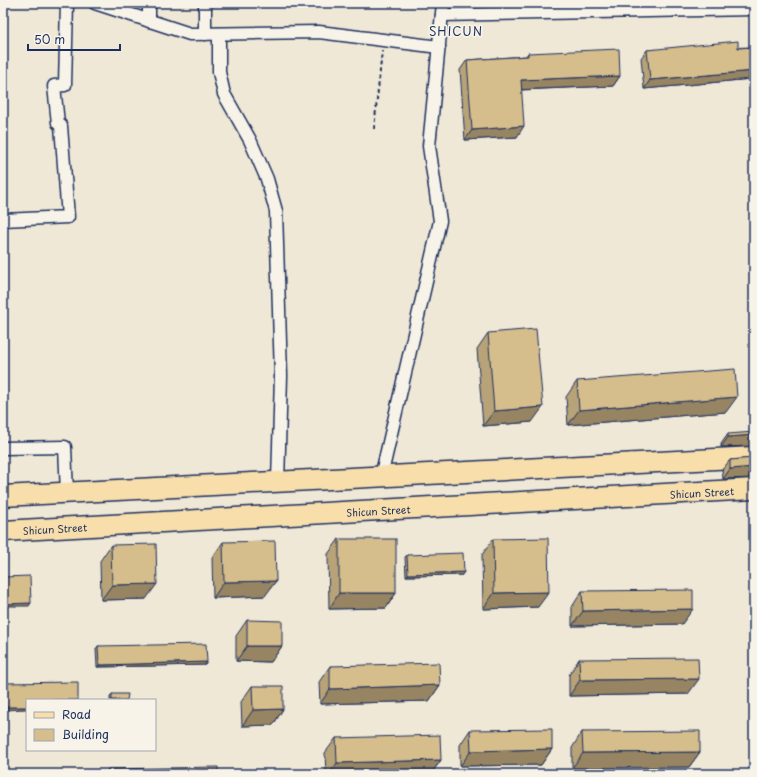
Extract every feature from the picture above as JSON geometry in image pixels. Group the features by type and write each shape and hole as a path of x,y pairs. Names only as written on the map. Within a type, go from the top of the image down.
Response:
{"main road":[{"path":"3,496 754,457"},
{"name":"Shicun Street","path":"3,531 754,489"}],"street":[{"path":"3,220 68,217 61,126 58,123 54,86 65,85 67,3"},
{"path":"95,3 190,34 319,32 439,47"},
{"path":"149,3 149,21"},
{"path":"205,3 205,34"},
{"path":"381,477 440,221 429,146 442,9 754,9"},
{"path":"219,34 219,72 224,94 250,140 267,179 276,211 281,376 278,482"},
{"path":"3,448 65,447 67,493"}],"path":[{"path":"374,129 384,40"}],"building":[{"path":"738,41 738,48 754,47 754,71 650,80 647,50"},
{"path":"619,49 620,76 521,80 524,126 472,130 467,60 528,56 528,53"},
{"path":"536,329 543,407 494,411 488,333"},
{"path":"735,369 737,397 579,410 577,381"},
{"path":"754,432 754,435 728,437 728,434"},
{"path":"754,458 754,467 730,469 730,460"},
{"path":"548,538 549,592 494,593 493,539"},
{"path":"339,539 396,539 396,593 339,593"},
{"path":"275,541 276,581 224,582 223,542"},
{"path":"156,544 157,584 112,585 111,545"},
{"path":"463,553 464,572 408,574 407,555"},
{"path":"30,576 31,603 3,604 3,577"},
{"path":"693,590 693,609 583,611 582,591"},
{"path":"247,620 282,621 282,646 247,646"},
{"path":"206,644 207,662 99,665 98,646"},
{"path":"698,658 699,679 580,680 579,659"},
{"path":"439,663 440,685 330,689 330,666"},
{"path":"78,682 78,699 26,699 26,707 3,707 3,683"},
{"path":"252,686 283,686 283,709 253,710"},
{"path":"112,694 128,694 127,699 112,699"},
{"path":"552,729 552,749 471,751 470,730"},
{"path":"700,731 700,752 583,753 582,732"},
{"path":"440,735 441,760 337,763 336,738"},
{"path":"218,767 218,774 108,774 108,769"}],"district":[{"name":"SHICUN","path":"456,31"}]}
